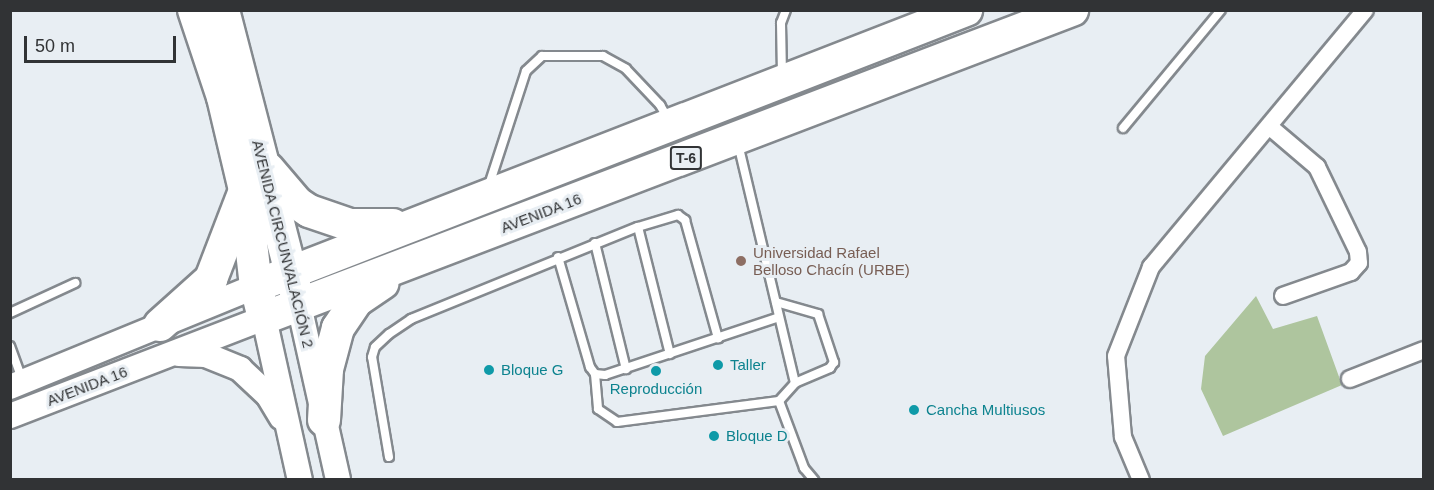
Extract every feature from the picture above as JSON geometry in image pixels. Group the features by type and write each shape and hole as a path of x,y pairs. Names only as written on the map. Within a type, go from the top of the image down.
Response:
{"highway":[{"name":"AVENIDA CIRCUNVALACIÓN 2","path":"194,10 223,97 245,190 256,286 264,318"},
{"name":"AVENIDA CIRCUNVALACIÓN 2","path":"224,10 299,305"},
{"name":"AVENIDA 16","path":"256,286 966,10"},
{"name":"AVENIDA 16","path":"264,318 1072,10"},
{"path":"263,164 297,203 328,219 376,226 415,224"},
{"path":"166,339 211,279 245,190"},
{"path":"324,420 327,369 338,328 356,301 422,258"}],"street":[{"path":"1141,480 1123,437 1116,356 1151,267 1270,127 1365,10"},
{"path":"1270,127 1317,167 1358,252 1359,263 1351,272 1282,296"},
{"name":"AVENIDA 16","path":"10,416 166,339 256,286"},
{"name":"AVENIDA CIRCUNVALACIÓN 2","path":"299,305 338,480"},
{"name":"AVENIDA 16","path":"17,384 166,339 264,318"},
{"name":"AVENIDA CIRCUNVALACIÓN 2","path":"264,318 300,480"},
{"path":"166,339 240,369 268,395 289,428"},
{"path":"1350,379 1424,350"}],"lane":[{"path":"783,81 781,23 786,10"},
{"path":"1124,128 1221,10"},
{"path":"485,197 526,71 542,56 603,56 626,69 660,105 671,125"},
{"path":"737,138 795,383"},
{"path":"389,458 373,368 375,347 411,319 558,257 638,227 678,215 685,220 718,338"},
{"path":"638,227 670,354"},
{"path":"595,243 626,369"},
{"path":"558,257 590,367 595,374 598,409 617,422 779,401 795,383 830,368 834,363 818,314 776,302"},
{"path":"10,313 75,283"},
{"path":"595,374 605,375 626,369 779,317"},
{"path":"10,346 17,384"},
{"path":"779,401 804,468 814,480"}],"green space":[{"path":"1256,296 1273,329 1317,316 1342,385 1223,436 1201,389 1205,356"}],"place":[{"name":"Universidad Rafael Belloso Chacín (URBE)","path":"741,261"},
{"name":"Taller","path":"718,365"},
{"name":"Bloque G","path":"489,370"},
{"name":"Reproducción","path":"656,371"},
{"name":"Cancha Multiusos","path":"914,410"},
{"name":"Bloque D","path":"714,436"}]}
